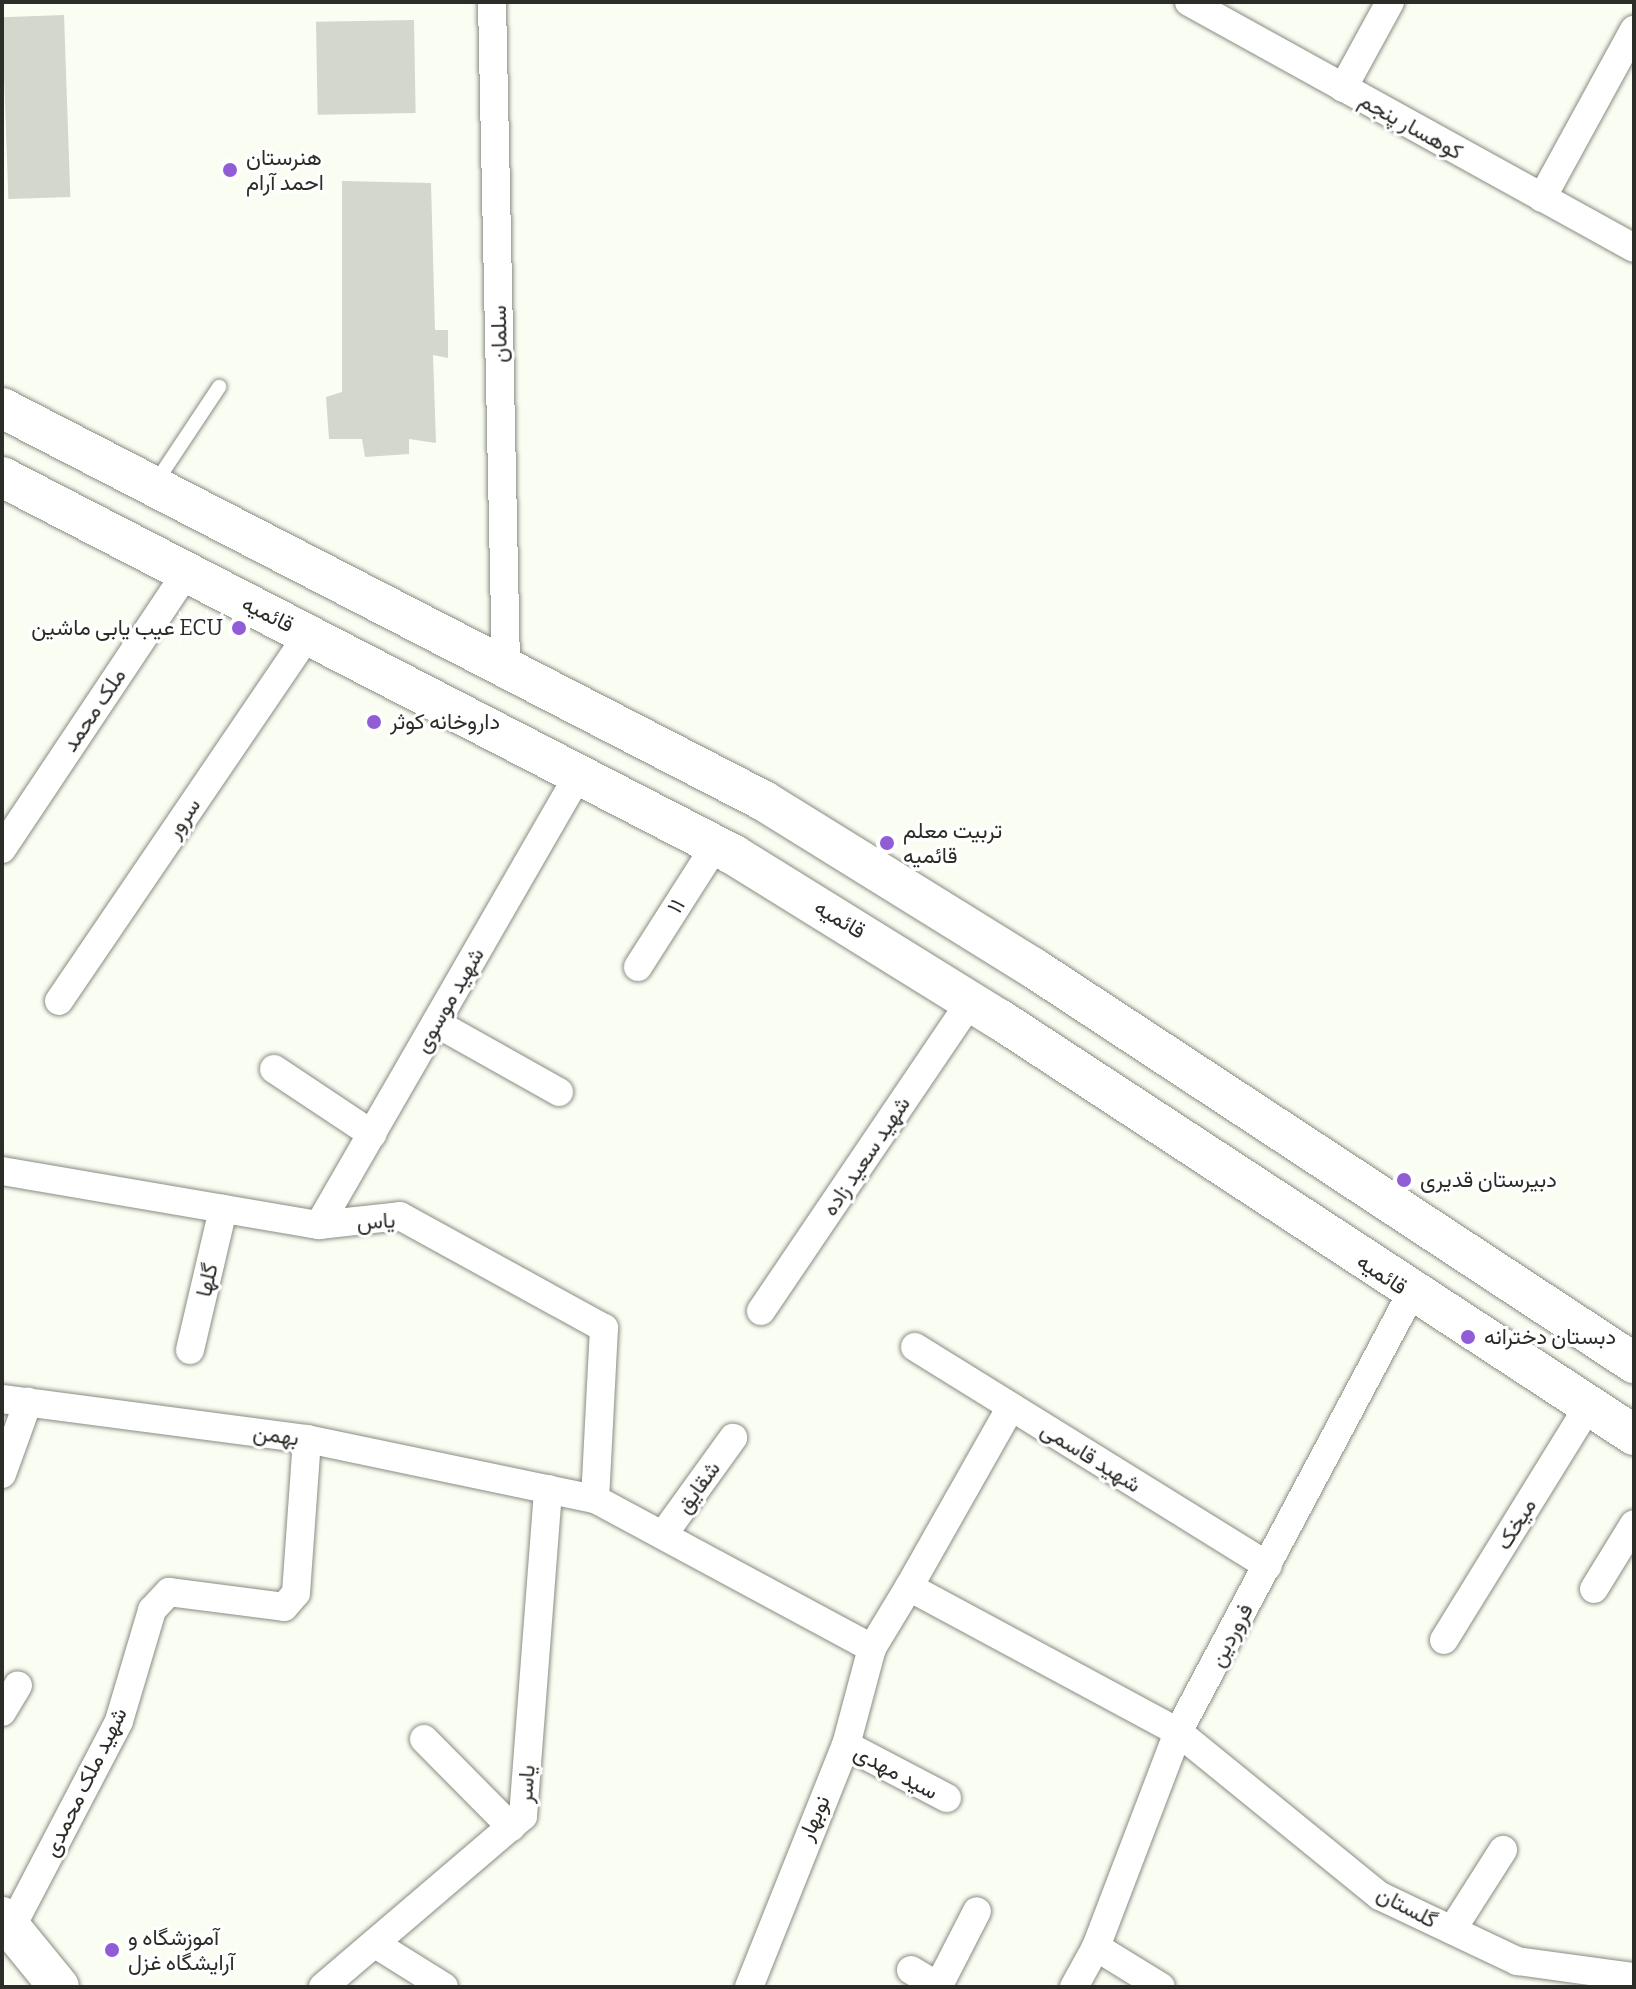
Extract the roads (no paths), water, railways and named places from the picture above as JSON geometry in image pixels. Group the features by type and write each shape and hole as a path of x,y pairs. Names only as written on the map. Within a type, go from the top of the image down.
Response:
{"main road":[{"path":"2,408 764,801 892,877 1634,1363"},
{"name":"قائمیه","path":"3,480 715,846 971,1001 1411,1294 1634,1435"},
{"path":"7,1923 59,1987"}],"street":[{"name":"سلمان","path":"492,2 506,667"},
{"name":"کوهسار پنجم","path":"1189,2 1634,248"},
{"path":"1343,88 1390,2"},
{"path":"1542,198 1634,30"},
{"name":"ملک محمد","path":"2,849 187,572"},
{"name":"سرور","path":"59,1001 308,635"},
{"name":"شهید موسوی","path":"319,1225 579,774"},
{"name":"۱۱","path":"638,967 715,846"},
{"name":"شهید سعید زاده","path":"761,1311 971,1001"},
{"path":"436,1023 559,1092"},
{"path":"274,1069 372,1134"},
{"name":"یاس","path":"2,1171 319,1225 400,1216 604,1328 595,1499"},
{"name":"گلها","path":"190,1350 223,1209"},
{"name":"فروردین","path":"1074,1987 1096,1947 1178,1732 1411,1294"},
{"name":"شهید قاسمی","path":"915,1347 1268,1566"},
{"name":"بهمن","path":"2,1474 15,1400 307,1439 595,1499 872,1648"},
{"name":"نوبهار","path":"749,1987 846,1745 872,1648 1011,1407"},
{"name":"میخک","path":"1444,1640 1588,1407"},
{"name":"شقایق","path":"663,1535 733,1438"},
{"name":"شهید ملک محمدی","path":"7,1923 119,1721 152,1610 169,1592 284,1607 296,1593 307,1439"},
{"name":"یاسر","path":"323,1987 377,1945 523,1816 548,1489"},
{"path":"1594,1589 1634,1524"},
{"name":"گلستان","path":"909,1587 1178,1732 1380,1896 1517,1961 1634,1977"},
{"path":"2,1712 18,1685"},
{"path":"424,1739 511,1827"},
{"name":"سید مهدی","path":"846,1745 947,1798"},
{"path":"1452,1930 1503,1850"},
{"path":"911,1970 938,1987 977,1911"},
{"path":"377,1945 444,1987"},
{"path":"1096,1947 1161,1987"}],"lane":[{"path":"153,486 219,387"}],"place":[{"name":"هنرستان احمد آرام","path":"230,170"},
{"name":"عیب یابی ماشین ECU","path":"239,628"},
{"name":"داروخانه کوثر","path":"374,722"},
{"name":"تربیت معلم قائمیه","path":"887,843"},
{"name":"دبیرستان قدیری","path":"1404,1180"},
{"name":"دبستان دخترانه","path":"1468,1337"},
{"name":"آموزشگاه و آرایشگاه غزل","path":"112,1950"}]}
